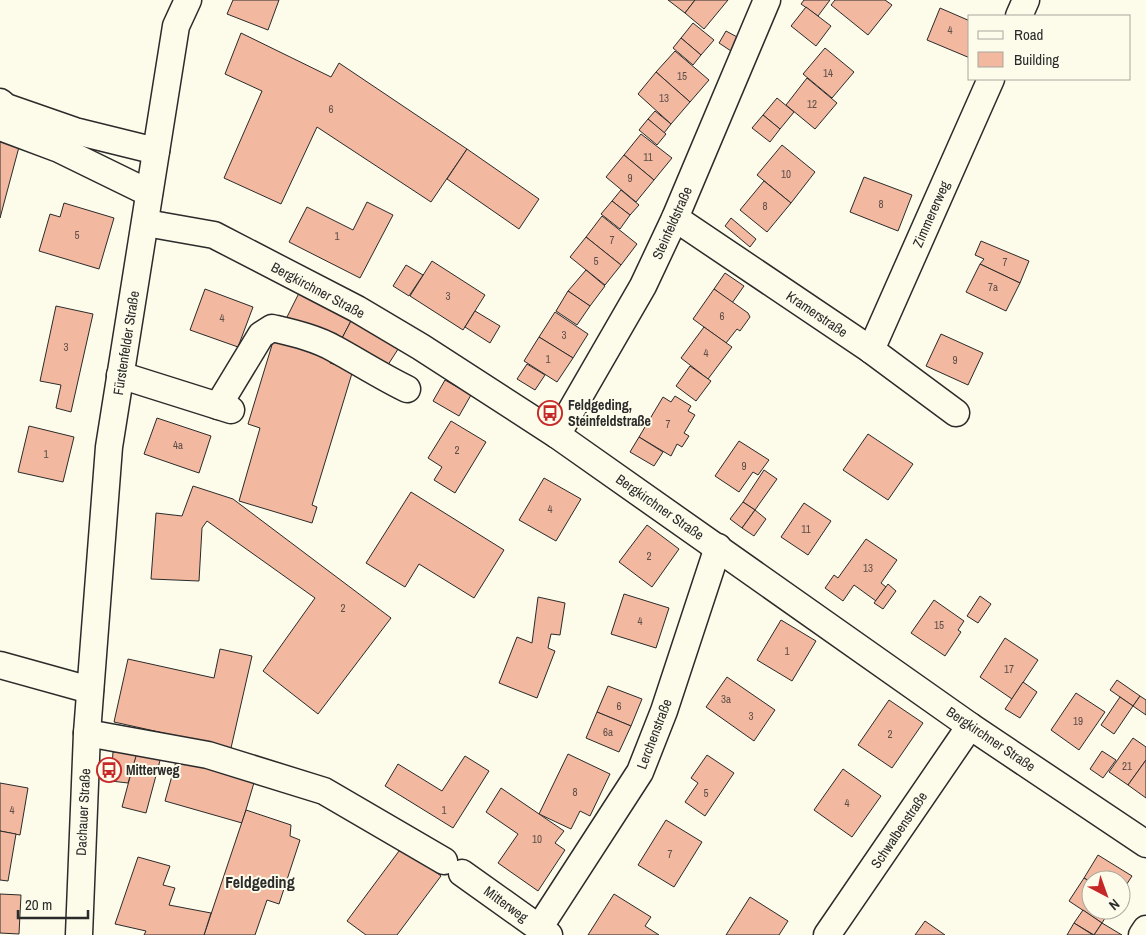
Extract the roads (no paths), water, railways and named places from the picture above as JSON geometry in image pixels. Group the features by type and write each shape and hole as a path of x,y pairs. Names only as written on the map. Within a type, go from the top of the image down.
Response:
{"street":[{"name":"Fürstenfelder Straße","path":"90,690 109,446 176,26 188,0"},
{"name":"Steinfeldstraße","path":"556,434 643,286 676,218 767,0"},
{"path":"1019,15 1026,0"},
{"name":"Zimmererweg","path":"871,350 991,80"},
{"path":"0,102 6,107 75,131 156,150"},
{"path":"0,127 59,149 149,193"},
{"name":"Kramerstraße","path":"676,218 871,350 956,413"},
{"name":"Bergkirchner Straße","path":"146,223 214,235 332,296 421,347 556,434 970,726 1146,844"},
{"path":"120,375 225,408 261,335 272,328 298,334 334,348 378,375 407,389"},
{"name":"Lerchenstraße","path":"544,931 640,772 664,711 718,547"},
{"path":"0,665 90,690"},
{"name":"Dachauer Straße","path":"78,935 90,690"},
{"name":"Schwalbenstraße","path":"827,935 970,726"},
{"name":"Mitterweg","path":"87,733 208,754 324,791 453,867 544,931"},
{"path":"1142,935 1146,929"}],"place":[{"name":"Feldgeding, Steinfeldstraße","path":"550,413"},
{"name":"Mitterweg","path":"109,770"}],"district":[{"name":"Feldgeding","path":"260,882"}]}
